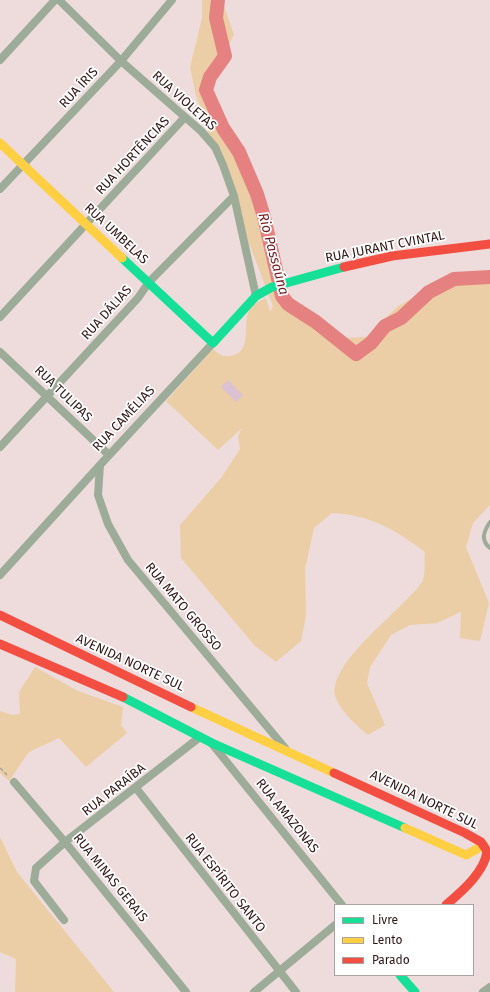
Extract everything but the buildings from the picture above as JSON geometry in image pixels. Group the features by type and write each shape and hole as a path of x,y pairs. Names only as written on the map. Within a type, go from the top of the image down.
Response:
{"street":[{"path":"0,60 55,0"},
{"name":"RUA VIOLETAS","path":"59,0 121,61 185,117 215,147 234,196 256,296"},
{"name":"RUA ÍRIS","path":"0,189 121,61 172,0"},
{"name":"RUA HORTÊNCIAS","path":"0,317 185,117"},
{"name":"RUA UMBELAS","path":"0,143 213,343"},
{"name":"RUA DÁLIAS","path":"0,447 138,298 149,282 234,196"},
{"name":"RUA JURANT CVINTAL","path":"272,287 332,270 392,256 490,244"},
{"name":"RUA CAMÉLIAS","path":"0,575 100,464 256,296 272,287"},
{"name":"RUA TULIPAS","path":"0,352 109,455"},
{"name":"RUA MATO GROSSO","path":"100,464 98,495 108,524 128,560 286,749"},
{"name":"AVENIDA NORTE SUL","path":"0,615 157,691 459,829 484,845 466,855 212,743 200,737 163,710 118,695 0,644"},
{"path":"118,695 148,703 153,700 157,691"},
{"path":"163,710 169,700 191,706"},
{"name":"RUA PARAÍBA","path":"64,920 34,880 36,868 66,842 200,737"},
{"name":"RUA AMAZONAS","path":"212,743 341,904"},
{"name":"RUA MINAS GERAIS","path":"14,782 66,842 186,992"},
{"name":"RUA ESPÍRITO SANTO","path":"136,788 296,992"},
{"path":"447,904 457,896 486,861 487,852 484,845"},
{"path":"254,992 334,926"},
{"path":"401,976 415,992"},
{"path":"483,992 490,987"}],"lane":[{"path":"490,522 484,530 483,538 490,548"}],"path":[{"path":"0,768 14,782"}],"shaded area":[{"path":"202,0 222,0 234,35 213,75 213,92 257,198 281,289 341,338 366,337 397,307 447,278 490,274 490,505 473,523 466,547 489,603 480,641 460,638 461,612 437,623 410,625 391,635 370,667 367,683 385,725 368,735 353,722 337,701 335,695 336,681 355,651 413,593 422,582 425,552 403,536 382,525 359,517 332,513 314,528 305,569 306,616 301,641 276,662 255,646 181,558 180,525 221,478 240,449 238,436 242,428 218,450 166,401 213,349 225,356 237,354 242,350 246,338 247,317 249,311 255,305 266,298 270,312 273,306 222,173 196,96 190,67 202,18"},
{"path":"35,667 78,691 123,707 121,725 127,733 86,767 59,738 29,752 9,781 0,773 0,711 12,715 20,714 19,692"},
{"path":"0,837 17,872 114,992 15,992 16,959 0,952"}],"waterway":[{"name":"Rio Passaúna","path":"218,0 216,18 225,56 210,77 206,90 223,128 239,152 257,194 264,217 282,296 288,304 316,322 356,354 371,343 385,326 401,318 429,292 454,279 490,277"}],"traffic: fast":[{"path":"122,258 213,343 256,296 272,287 344,267"},
{"path":"123,697 212,743 405,828"},
{"path":"401,976 415,992"}],"traffic: slow":[{"path":"0,143 122,258"},
{"path":"191,707 334,773"},
{"path":"405,828 466,855 484,845"}],"traffic: jam":[{"path":"344,267 392,256 490,244"},
{"path":"0,615 191,707"},
{"path":"0,644 123,697"},
{"path":"334,773 465,833 481,842 487,851 482,866 471,881 447,904"}]}
